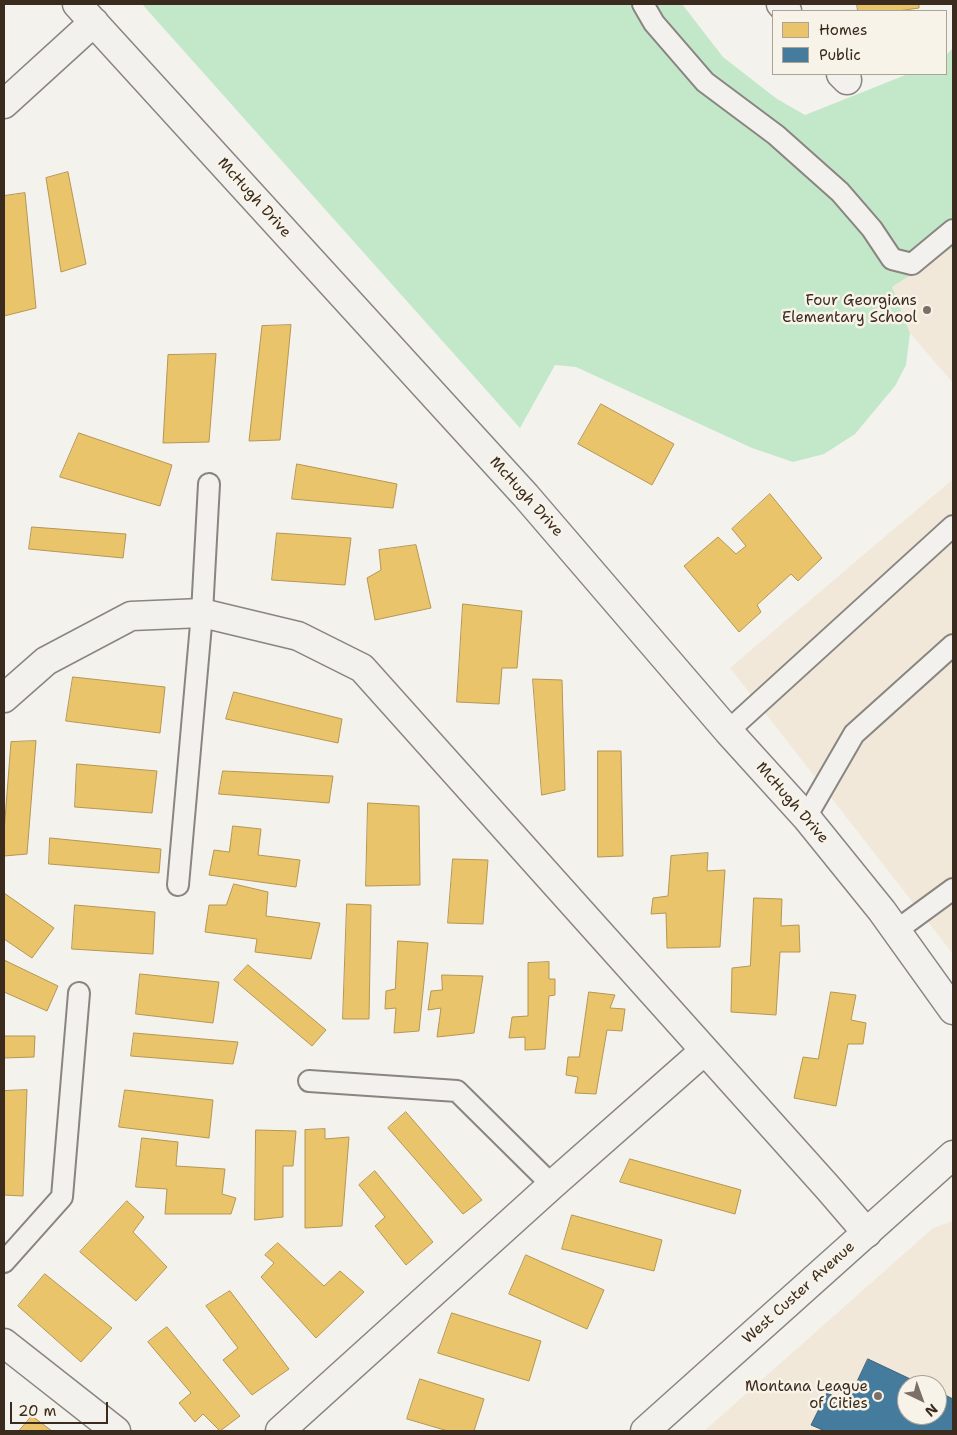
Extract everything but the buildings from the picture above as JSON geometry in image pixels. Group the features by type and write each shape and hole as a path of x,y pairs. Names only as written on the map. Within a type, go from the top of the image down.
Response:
{"street":[{"path":"4,104 86,13"},
{"name":"McHugh Drive","path":"86,13 526,496 728,731 806,817 897,930 953,1010"},
{"path":"4,698 46,661 131,616 202,613 298,636 362,668 829,1189 866,1233"},
{"path":"280,1431 704,1051"},
{"name":"West Custer Avenue","path":"645,1431 953,1155"},
{"path":"4,1343 116,1431"}],"lane":[{"path":"643,4 654,23 705,82 776,134 840,192 872,229 892,259 912,264 953,230"},
{"path":"178,885 202,613 209,484"},
{"path":"728,731 953,526"},
{"path":"806,817 854,734 953,645"},
{"path":"897,930 953,889"},
{"path":"4,1262 62,1197 79,994"},
{"path":"309,1081 457,1091 552,1186"}],"shaded area":[{"name":"Four Georgians Elementary School","path":"953,247 953,383 910,333 892,287"},
{"path":"953,479 953,954 730,668"},
{"path":"953,1221 953,1431 704,1431 933,1228"}],"green space":[{"path":"142,4 682,4 723,57 777,99 805,115 905,75 947,75 947,54 953,48 953,251 952,248 892,287 910,333 906,365 895,386 855,434 824,454 793,462 752,448 576,367 555,365 520,428"}],"place":[{"name":"Four Georgians Elementary School","path":"927,310"},
{"name":"Montana League of Cities","path":"878,1396"}]}
